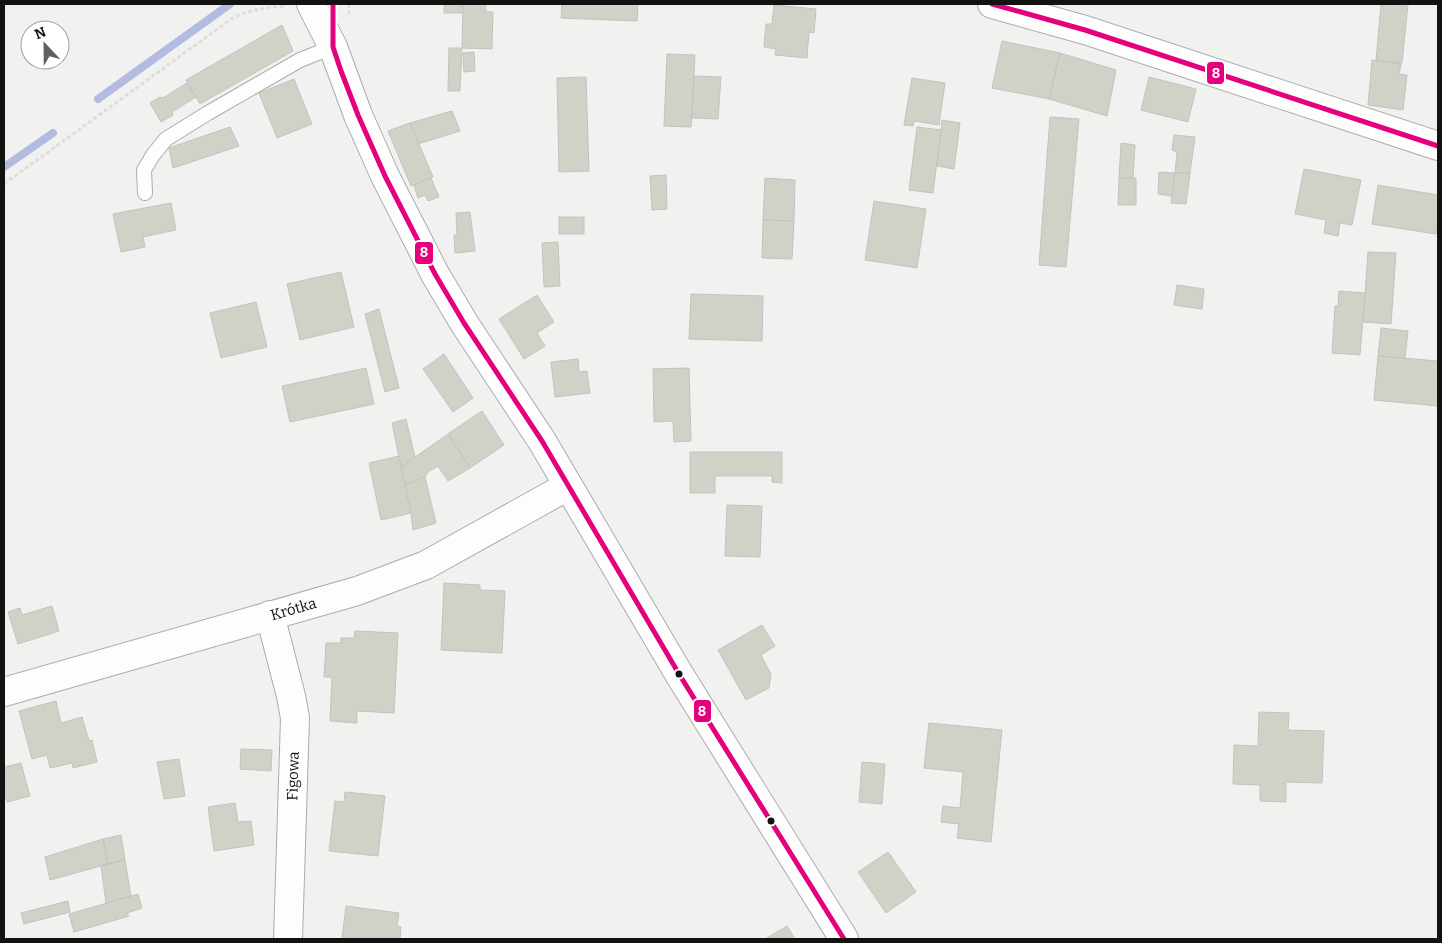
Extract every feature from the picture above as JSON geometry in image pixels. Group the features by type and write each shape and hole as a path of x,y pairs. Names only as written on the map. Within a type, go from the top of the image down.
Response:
{"street":[{"path":"302,4 333,47 358,115 385,176 435,274 464,323 542,440 679,674 844,939"},
{"path":"333,4 333,47"},
{"path":"992,4 1085,30 1438,146"},
{"name":"Krótka","path":"4,692 357,591 426,565 568,486"},
{"name":"Figowa","path":"270,615 292,696 295,718 288,939"}],"lane":[{"path":"145,193 144,170 153,154 166,139 300,60 333,47"}],"path":[{"path":"4,184 234,18 244,12 258,9 302,4"}],"building":[{"path":"444,4 463,4 463,13 444,13"},
{"path":"463,4 486,4 486,12 493,12 492,49 462,48"},
{"path":"562,4 638,4 637,21 561,18"},
{"path":"1381,4 1408,4 1402,63 1376,61"},
{"path":"774,5 816,9 814,33 809,32 807,58 775,55 776,49 764,47 766,24 772,24"},
{"path":"282,25 293,51 200,104 186,80"},
{"path":"1002,41 1060,53 1049,99 992,88"},
{"path":"449,48 462,48 460,91 448,91"},
{"path":"474,52 475,71 464,72 463,53"},
{"path":"1060,53 1116,70 1107,116 1049,99"},
{"path":"667,54 695,55 691,127 664,126"},
{"path":"1372,60 1401,64 1399,74 1407,75 1403,110 1368,105"},
{"path":"694,76 721,77 718,119 692,118"},
{"path":"586,77 589,171 559,172 557,78"},
{"path":"1149,77 1196,89 1188,122 1141,110"},
{"path":"912,78 945,83 939,125 914,121 913,126 904,125"},
{"path":"294,79 312,124 277,138 259,93"},
{"path":"187,83 196,97 172,112 173,115 161,122 150,103 160,97 163,98"},
{"path":"452,111 460,131 418,144 410,123"},
{"path":"1050,117 1079,119 1066,267 1039,265"},
{"path":"942,120 960,123 954,169 937,166"},
{"path":"410,123 433,177 411,186 388,131"},
{"path":"230,127 239,146 173,168 169,148"},
{"path":"917,127 941,130 933,193 909,190"},
{"path":"1174,135 1195,137 1190,173 1175,173 1177,152 1172,150"},
{"path":"1121,143 1135,145 1133,178 1119,178"},
{"path":"1304,169 1361,180 1352,225 1340,223 1338,236 1324,233 1326,220 1295,214"},
{"path":"1159,172 1175,173 1172,196 1158,194"},
{"path":"1175,173 1190,173 1186,204 1171,203"},
{"path":"666,175 667,209 652,210 650,176"},
{"path":"431,178 439,197 428,201 425,195 418,198 414,185"},
{"path":"765,178 795,180 794,221 763,220"},
{"path":"1119,178 1136,178 1136,205 1118,205"},
{"path":"1378,185 1438,195 1436,234 1372,224"},
{"path":"874,201 926,209 917,268 865,260"},
{"path":"171,203 176,230 143,237 145,247 121,252 113,214"},
{"path":"470,212 475,251 455,253 454,235 457,235 456,213"},
{"path":"559,217 584,217 584,234 559,234"},
{"path":"763,220 794,221 792,259 762,258"},
{"path":"558,242 560,286 544,287 542,243"},
{"path":"1368,252 1396,253 1391,324 1363,322"},
{"path":"341,272 354,327 300,340 287,284"},
{"path":"1177,285 1204,289 1202,309 1174,305"},
{"path":"1339,291 1365,293 1360,355 1332,353 1335,306 1338,306"},
{"path":"691,294 763,296 762,341 689,339"},
{"path":"537,295 554,322 537,333 545,346 524,359 499,319"},
{"path":"256,302 267,347 221,358 210,313"},
{"path":"379,309 399,388 385,392 365,314"},
{"path":"1381,328 1408,331 1405,358 1378,356"},
{"path":"444,354 473,398 453,412 423,369"},
{"path":"1378,356 1438,361 1438,406 1374,400"},
{"path":"578,359 579,372 587,371 590,393 555,397 551,362"},
{"path":"366,368 374,404 290,422 282,386"},
{"path":"689,368 691,441 674,442 673,421 654,422 653,369"},
{"path":"482,411 504,445 470,468 448,434"},
{"path":"406,419 415,457 401,467 392,423"},
{"path":"448,434 470,468 448,481 438,466 428,472 425,477 405,485 401,467"},
{"path":"690,452 782,452 782,483 772,482 772,476 715,476 715,493 690,493"},
{"path":"399,456 411,513 381,520 369,463"},
{"path":"425,477 436,523 413,530 405,485"},
{"path":"727,505 762,506 760,557 725,556"},
{"path":"444,583 480,585 480,590 505,591 502,653 441,650"},
{"path":"52,606 59,631 18,644 8,612 20,608 22,615"},
{"path":"762,625 775,646 761,655 771,674 769,688 746,700 718,650"},
{"path":"355,631 398,633 394,713 357,711 357,723 330,721 332,677 324,677 326,643 341,643 341,638 354,638"},
{"path":"56,701 61,723 82,717 89,741 92,740 97,762 73,768 72,763 50,768 47,755 32,759 19,711"},
{"path":"1259,712 1289,713 1288,730 1324,731 1322,783 1286,782 1286,802 1260,801 1260,785 1233,784 1234,745 1258,746"},
{"path":"929,723 1002,730 991,842 957,838 959,824 941,822 943,806 960,808 963,772 924,768"},
{"path":"241,749 272,750 271,771 240,769"},
{"path":"179,759 185,796 164,799 157,762"},
{"path":"862,762 885,764 882,804 859,802"},
{"path":"21,763 30,796 7,802 4,793 4,767"},
{"path":"345,792 385,796 378,856 329,851 335,801 344,802"},
{"path":"235,803 238,822 251,821 254,845 214,851 208,807"},
{"path":"121,835 125,860 108,864 103,839"},
{"path":"103,839 108,864 50,880 45,857"},
{"path":"888,852 916,892 886,913 858,872"},
{"path":"125,860 131,896 106,903 101,866"},
{"path":"138,894 142,908 127,913 129,916 74,932 69,914"},
{"path":"68,901 70,912 24,924 21,913"},
{"path":"346,906 399,913 397,926 401,927 400,939 342,938"},
{"path":"787,926 795,939 765,939"}],"waterway":[{"path":"98,99 230,4"},
{"path":"4,167 53,133"}],"transit line":[{"name":"8","path":"333,4 333,47 341,71 385,176 435,274 464,323 542,441 679,674 844,939"},
{"name":"8","path":"992,4 1085,30 1438,146"}]}
